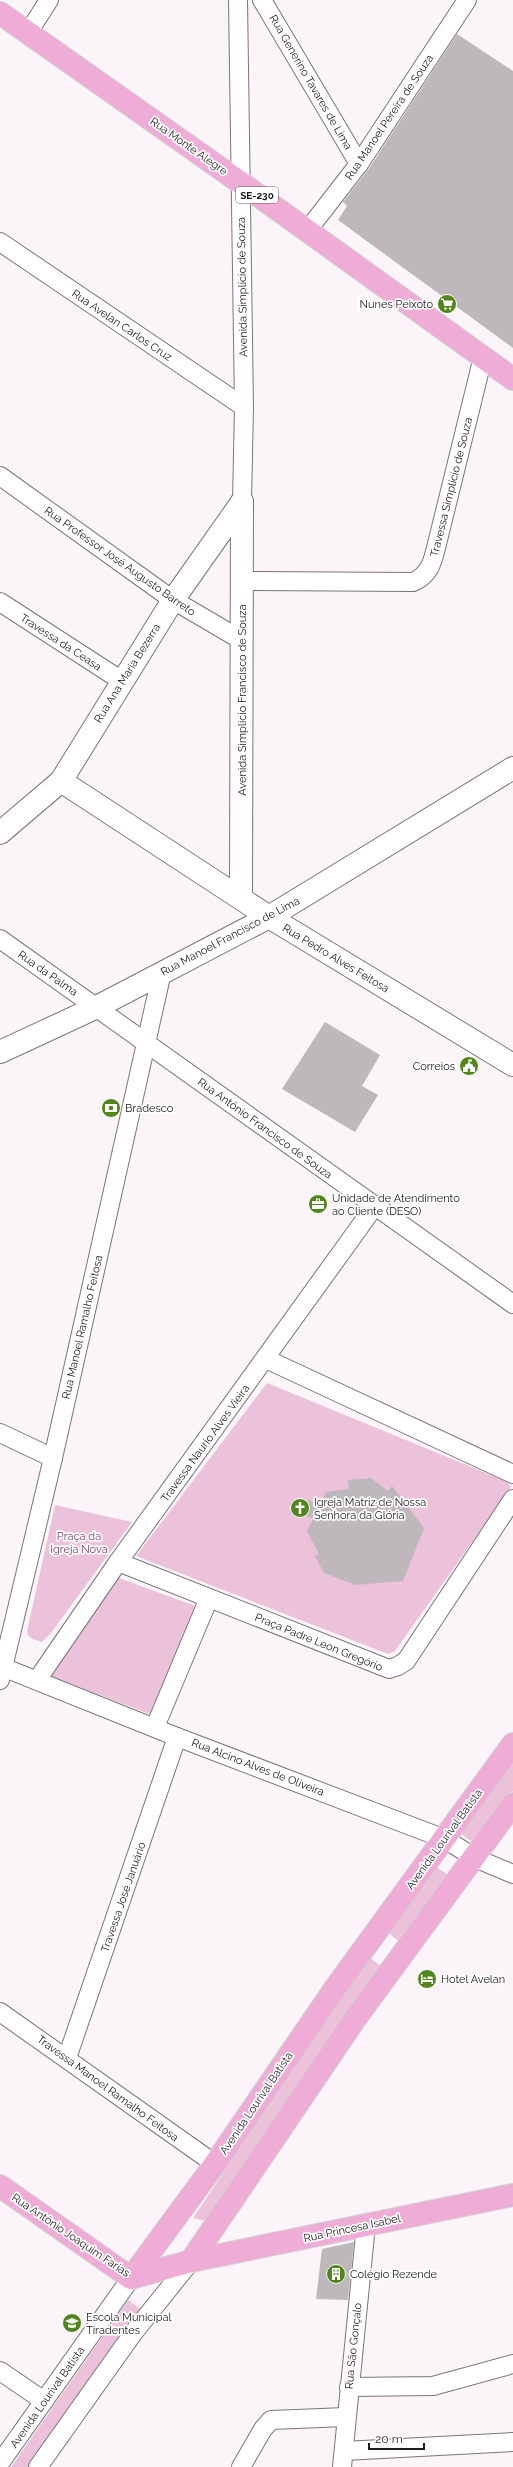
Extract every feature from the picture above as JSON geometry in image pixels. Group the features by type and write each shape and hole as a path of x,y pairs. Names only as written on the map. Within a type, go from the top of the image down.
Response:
{"main road":[{"name":"Rua Monte Alegre","path":"0,13 241,182 513,379"},
{"name":"Avenida Lourival Batista","path":"131,2278 215,2164 336,1987 513,1744"},
{"path":"191,2261 356,2019 513,1804"},
{"name":"Rua Antônio Joaquim Farias","path":"0,2186 131,2278 191,2261"},
{"name":"Rua Princesa Isabel","path":"191,2261 513,2195"}],"street":[{"path":"28,33 50,0"},
{"name":"Avenida Simplicio de Souza","path":"238,0 244,408 242,502"},
{"name":"Rua Generino Tavares de Lima","path":"262,0 359,164"},
{"name":"Rua Manoel Pereira de Souza","path":"307,231 359,164 467,0"},
{"name":"Rua Avelan Carlos Cruz","path":"0,242 244,408"},
{"name":"Travessa Simplicio de Souza","path":"243,580 413,582 423,578 432,564 483,357"},
{"name":"Rua Professor José Augusto Barreto","path":"0,476 173,600 243,641"},
{"name":"Avenida Simplicio Francisco de Souza","path":"241,898 243,641 242,502"},
{"name":"Rua Ana Maria Bezerra","path":"0,833 61,781 173,600 242,502"},
{"name":"Travessa da Ceasa","path":"0,602 122,681"},
{"name":"Rua Manoel Francisco de Lima","path":"0,1052 97,1007 269,917 513,768"},
{"name":"Rua Pedro Alves Feitosa","path":"61,781 269,917 513,1065"},
{"name":"Rua da Palma","path":"0,939 97,1007"},
{"name":"Rua Manoel Ramalho Feitosa","path":"1,1671 53,1458 162,972"},
{"name":"Rua Antônio Francisco de Souza","path":"97,1007 374,1207 513,1304"},
{"name":"Travessa Naurio Alves Vieira","path":"37,1680 118,1562 266,1359 374,1207"},
{"path":"266,1359 513,1474"},
{"path":"0,1432 53,1458"},
{"name":"Praça Padre Leon Gregório","path":"118,1562 378,1667 389,1669 406,1661 513,1499"},
{"path":"155,1727 209,1598"},
{"name":"Rua Alcino Alves de Oliveira","path":"1,1671 37,1680 177,1737 445,1839 475,1858 513,1874"},
{"name":"Travessa José Januário","path":"67,2058 177,1737"},
{"name":"Travessa Manoel Ramalho Feitosa","path":"0,2012 215,2164"},
{"name":"Rua São Gonçalo","path":"343,2459 366,2225"},
{"path":"38,2467 134,2332 191,2261"},
{"name":"Avenida Lourival Batista","path":"0,2463 131,2278"},
{"path":"349,2387 433,2386 513,2364"},
{"path":"0,2371 44,2401"},
{"path":"241,2467 263,2429 271,2420 346,2418"},
{"path":"343,2459 513,2442"}],"green space":[{"path":"267,1383 508,1482 511,1487 395,1651 388,1654 136,1556"},
{"name":"Praça da Igreja Nova","path":"55,1505 132,1522 51,1633 42,1642 32,1639 28,1635 27,1631"},
{"path":"119,1578 198,1607 152,1715 48,1675"},
{"path":"513,1758 513,1791 475,1844 460,1833"},
{"path":"434,1865 448,1875 402,1944 385,1930"},
{"path":"369,1957 382,1967 207,2221 193,2218"},
{"path":"128,2300 143,2311 32,2467 11,2467"}],"building":[{"path":"457,34 513,71 513,348 338,220 347,206 343,202 368,170"},
{"path":"325,1022 380,1055 362,1086 378,1095 355,1132 282,1089"},
{"path":"371,1478 388,1491 392,1486 424,1528 403,1581 355,1585 324,1573 315,1556 319,1554 307,1531 313,1519 302,1513 309,1500 319,1506 326,1492 349,1489 348,1480"},
{"name":"Colégio Rezende","path":"354,2242 348,2300 316,2299 322,2249"}],"place":[{"name":"Nunes Peixoto","path":"447,304"},
{"name":"Correios","path":"469,1066"},
{"name":"Bradesco","path":"111,1108"},
{"name":"Unidade de Atendimento ao Cliente (DESO)","path":"318,1204"},
{"name":"Igreja Matriz de Nossa Senhora da Glória","path":"300,1508"},
{"name":"Hotel Avelan","path":"427,1979"},
{"name":"Colégio Rezende","path":"336,2274"},
{"name":"Escola Municipal Tiradentes","path":"72,2323"}]}
